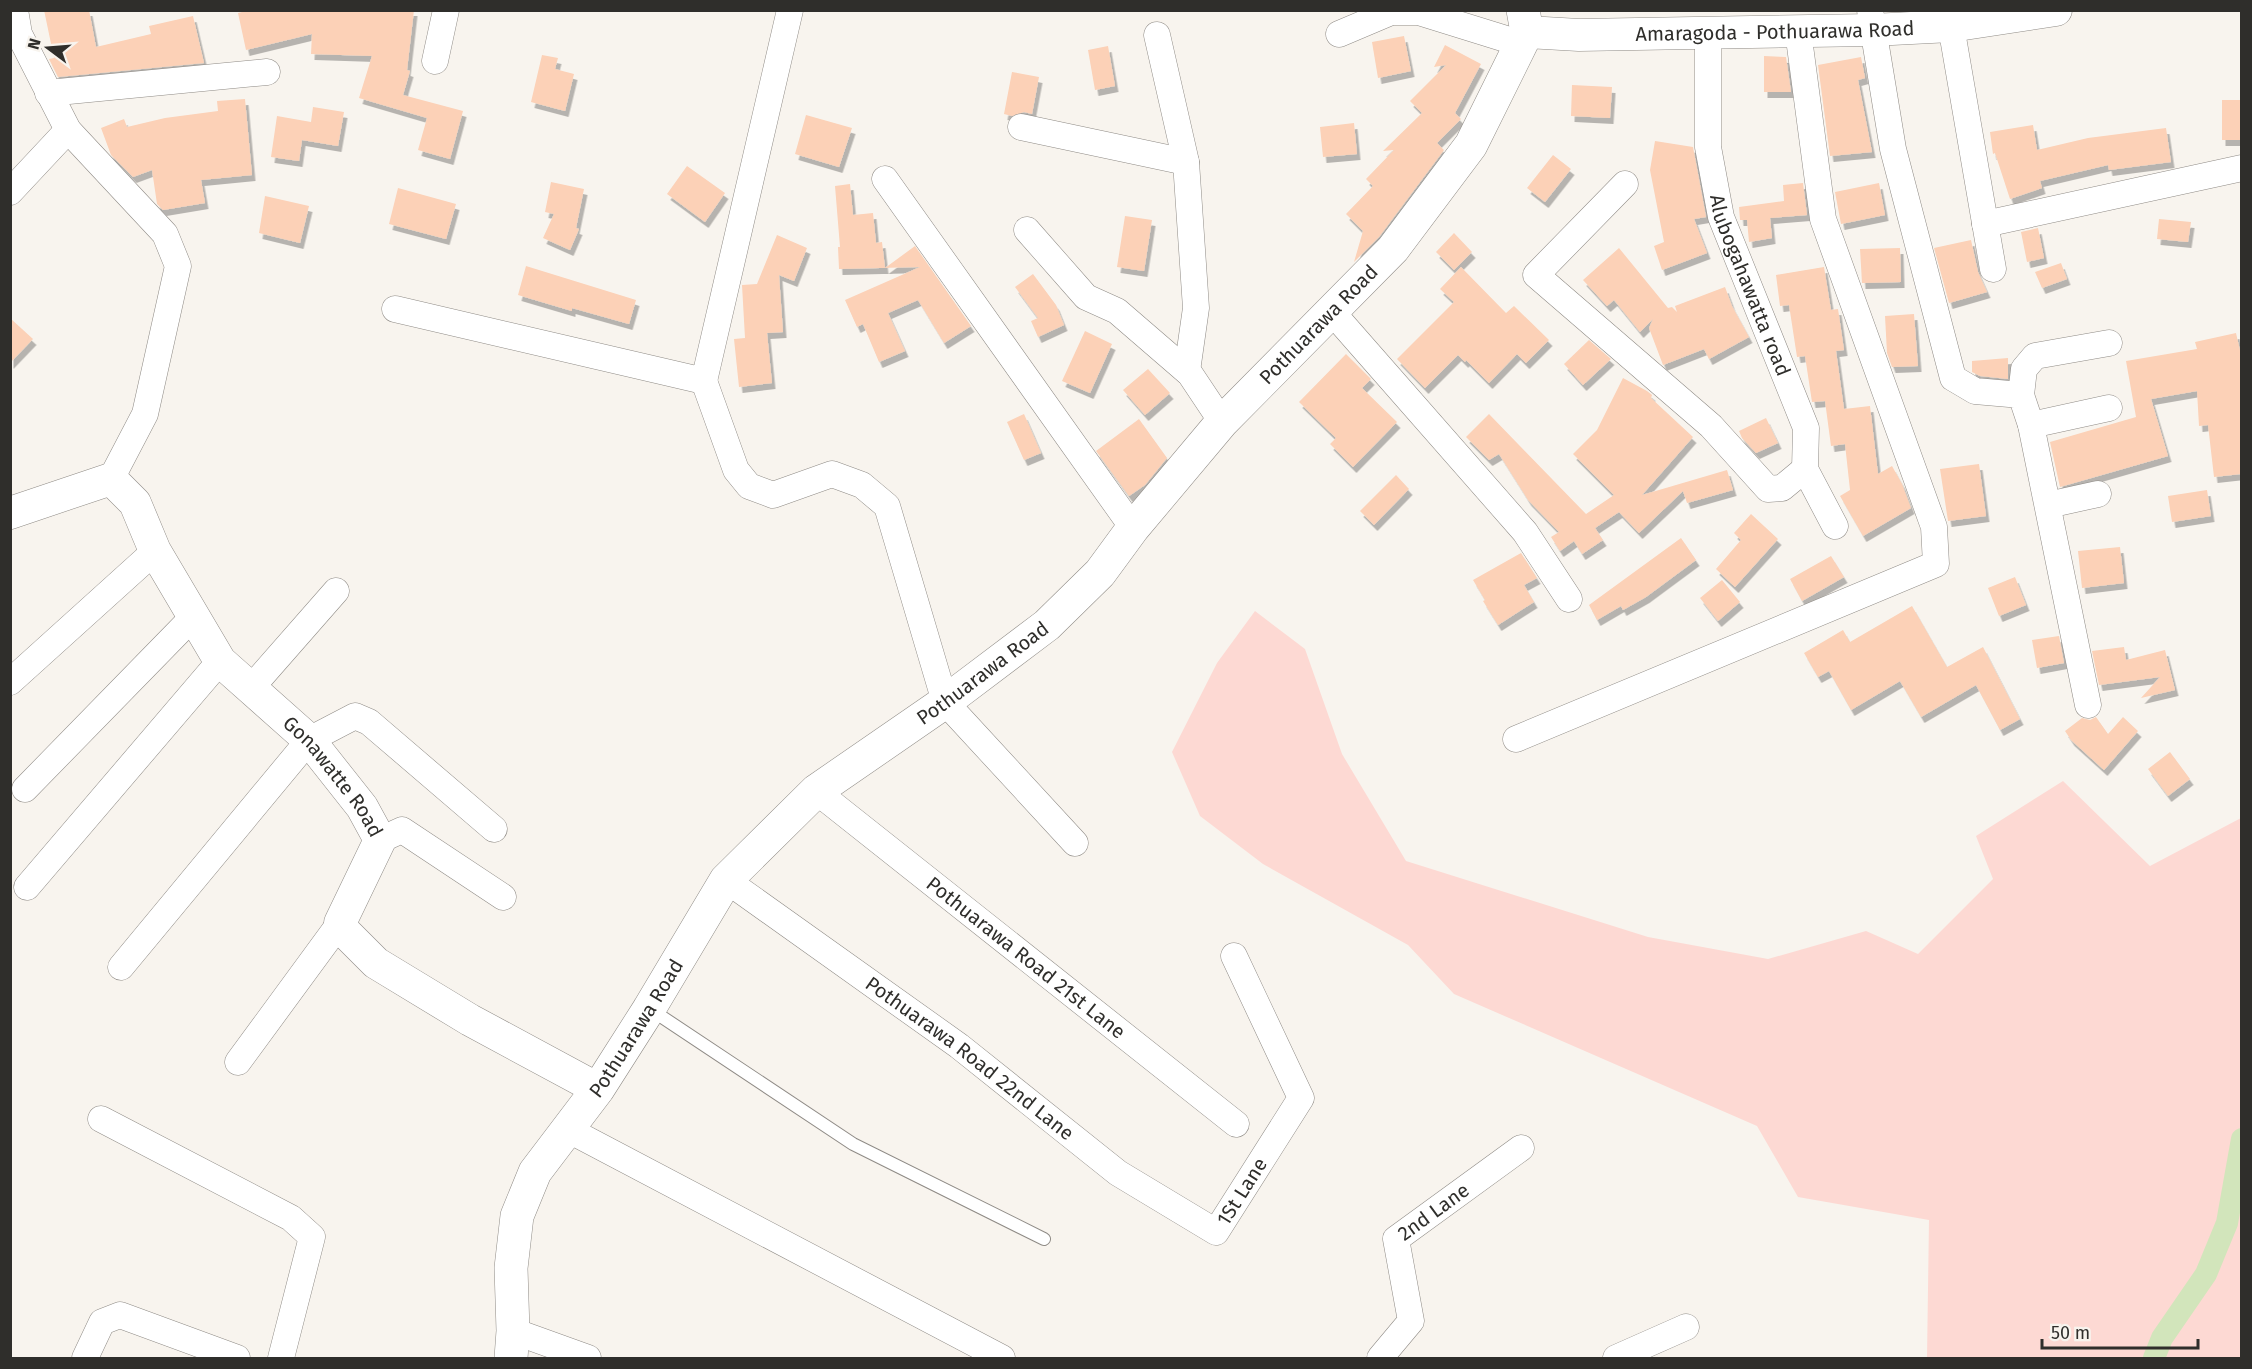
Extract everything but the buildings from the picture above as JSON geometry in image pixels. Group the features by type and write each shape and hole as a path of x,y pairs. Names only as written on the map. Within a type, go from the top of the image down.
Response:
{"main road":[{"name":"Pothuarawa Road","path":"512,1345 511,1268 517,1216 535,1172 598,1089 726,880 816,791 945,702 1047,624 1100,573 1133,528 1222,422 1393,249 1471,145 1524,29"}],"street":[{"path":"10,513 111,479 146,414 178,266 165,234 68,130 19,34 15,10"},
{"path":"435,61 446,10"},
{"path":"790,10 704,381 736,470 749,486 773,495 831,474 862,485 886,506 945,702 1075,843"},
{"name":"Amaragoda - Pothuarawa Road","path":"1524,29 1579,35 1708,34 1798,31 1871,20 1951,26 2056,10"},
{"path":"1339,34 1391,12 1419,12 1524,29"},
{"path":"1871,20 1893,148 1953,378 1975,391 2021,395"},
{"path":"1951,26 1994,269"},
{"path":"1516,739 1936,564 1934,527 1823,219 1798,31"},
{"name":"Alubogahawatta road","path":"1708,34 1708,147 1721,217 1806,429 1805,469 1835,526"},
{"path":"1157,35 1186,162 1196,308 1187,371"},
{"path":"48,93 267,72"},
{"path":"1021,127 1186,162"},
{"path":"10,192 68,130"},
{"path":"1986,224 2241,168"},
{"path":"885,179 1133,528"},
{"path":"1625,184 1536,275 1711,426 1768,489 1782,488 1805,469"},
{"path":"1027,230 1086,297 1117,311 1187,371 1222,422"},
{"path":"395,309 704,381"},
{"path":"1332,312 1525,532 1569,599"},
{"path":"2088,705 2031,425 2021,395 2024,369 2035,356 2109,343"},
{"path":"2031,425 2109,408"},
{"name":"Gonawatte Road","path":"111,479 135,503 155,551 220,661 309,740 362,807 380,840 340,923"},
{"path":"2048,506 2098,494"},
{"path":"10,682 155,551"},
{"path":"251,688 336,591"},
{"path":"25,789 194,617"},
{"path":"27,887 220,661"},
{"path":"121,967 309,740 355,716 369,722 494,830"},
{"name":"Pothuarawa Road 21st Lane","path":"816,791 1236,1124"},
{"path":"380,840 402,830 503,897"},
{"name":"Pothuarawa Road 22nd Lane","path":"726,880 959,1046 1118,1173 1216,1232"},
{"path":"238,1062 340,923"},
{"path":"340,923 342,929 376,963 470,1020 598,1089"},
{"name":"1St Lane","path":"1216,1232 1301,1098 1234,956"},
{"path":"101,1119 291,1218 312,1237 281,1359"},
{"path":"567,1129 1002,1359"},
{"name":"2nd Lane","path":"1380,1359 1411,1321 1396,1239 1521,1148"},
{"path":"85,1359 102,1322 120,1315 237,1359"},
{"path":"1616,1359 1686,1327"},
{"path":"512,1345 588,1359"}],"lane":[{"path":"649,1009 853,1144 1044,1239"}],"shaded area":[{"path":"1255,611 1305,649 1342,754 1406,861 1648,937 1768,959 1866,931 1918,954 1993,879 1976,836 2063,781 2150,866 2241,818 2241,1358 1927,1358 1929,1220 1798,1197 1757,1126 1454,994 1408,945 1263,864 1200,816 1172,752 1217,663"}],"waterway":[{"path":"2154,1358 2162,1338 2206,1274 2227,1223 2242,1139"}]}
